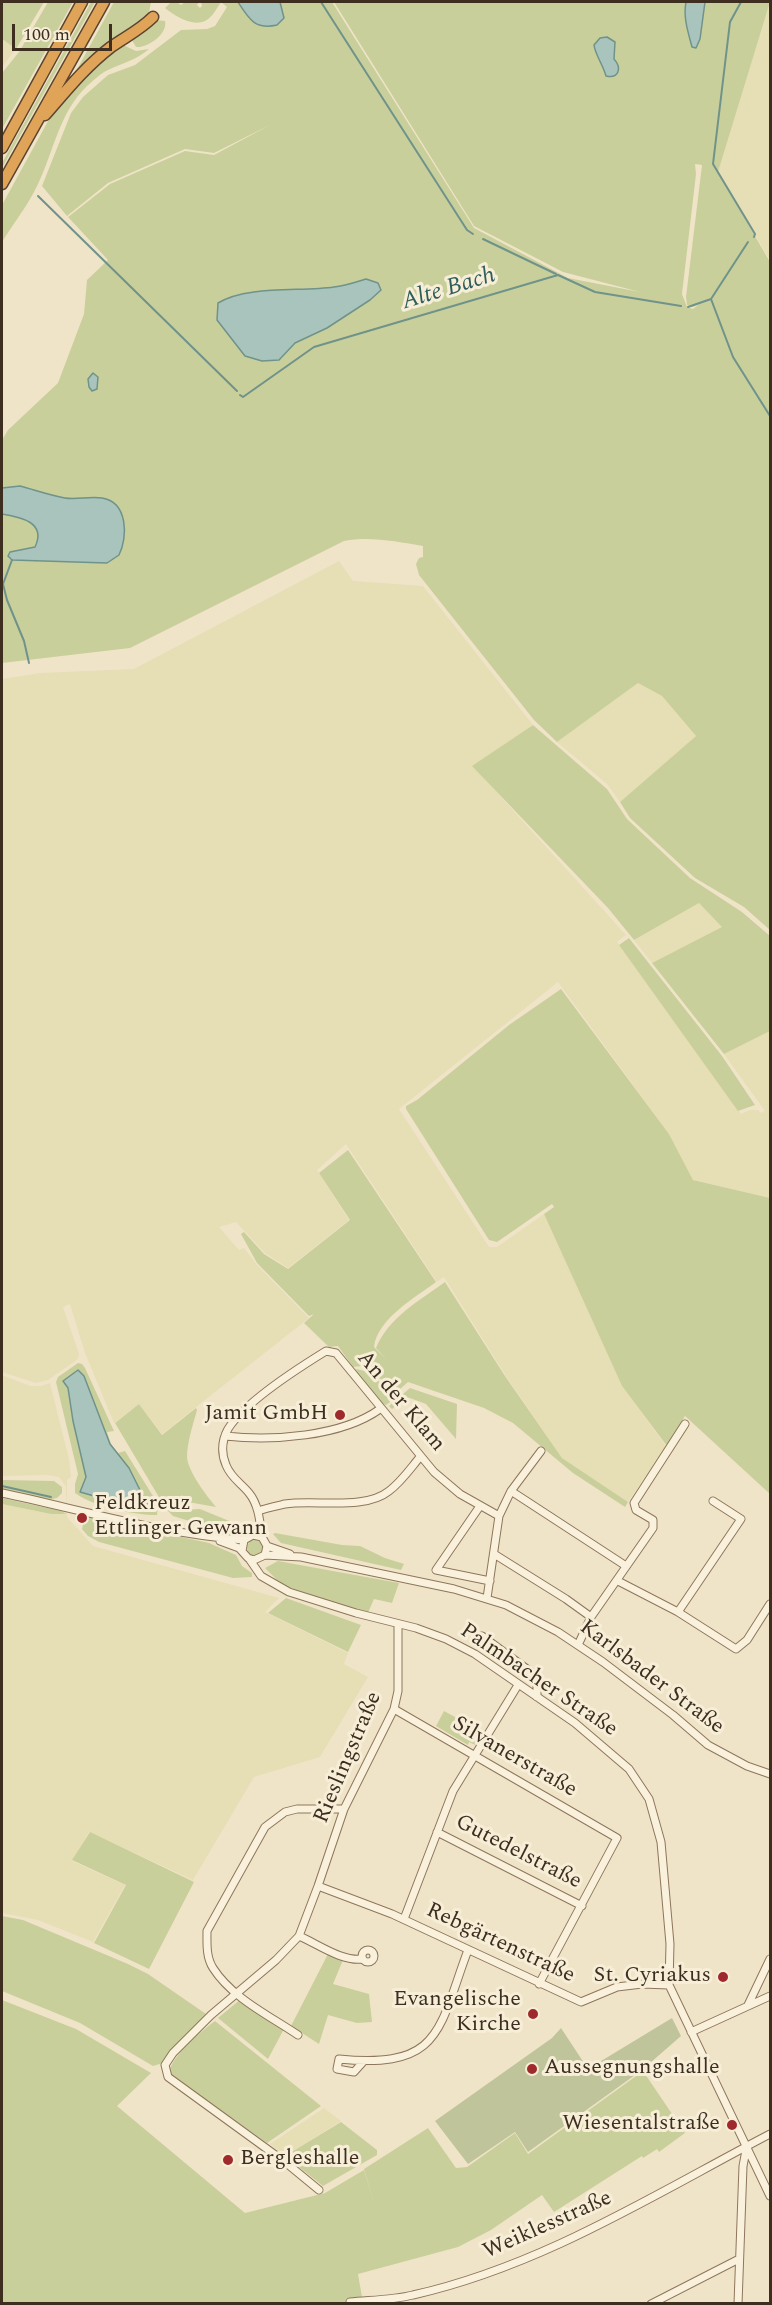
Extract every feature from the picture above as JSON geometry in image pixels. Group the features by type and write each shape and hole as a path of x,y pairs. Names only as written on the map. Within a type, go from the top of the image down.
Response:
{"highway":[{"path":"2,148 82,2"},
{"path":"2,184 104,2"},
{"path":"30,134 80,75 113,46 142,27 153,16"}],"street":[{"name":"An der Klam","path":"225,1436 234,1422 257,1400 294,1372 326,1351 336,1353 420,1457 451,1488 499,1516"},
{"path":"264,1577 262,1557 267,1546 262,1537 258,1514 250,1494 232,1477 225,1464 222,1450 225,1436 271,1438 328,1430 357,1423 381,1409"},
{"path":"578,1645 591,1617 653,1528 653,1520 636,1510 634,1503 686,1424"},
{"path":"487,1598 499,1516 511,1491 541,1451"},
{"path":"258,1514 285,1504 354,1502 377,1498 399,1482 420,1457"},
{"path":"511,1491 626,1566"},
{"path":"2,1492 212,1538 244,1540 253,1535 262,1537"},
{"path":"678,1612 741,1519 713,1501"},
{"path":"480,1506 436,1570 490,1581"},
{"path":"253,1535 258,1514"},
{"path":"212,1538 242,1551 250,1560"},
{"path":"242,1551 244,1540"},
{"name":"Karlsbader Straße","path":"267,1546 301,1557 487,1598 520,1612 578,1645 626,1678 708,1745 747,1766 771,1774"},
{"path":"494,1554 591,1617"},
{"name":"Karlsbader Straße","path":"250,1560 262,1557 301,1557"},
{"name":"Palmbacher Straße","path":"250,1560 264,1577 289,1592 446,1639 475,1654 537,1696 611,1752 629,1769 649,1800 658,1828 664,1867 670,1944 669,1985 771,2196"},
{"path":"618,1581 678,1612 736,1649 747,1640 771,1604"},
{"name":"Rieslingstraße","path":"319,2190 285,2162 168,2077 165,2065 173,2053 276,1960 299,1935 344,1809 394,1709 398,1691 398,1624"},
{"path":"482,1636 531,1671 537,1683 537,1696"},
{"path":"404,1919 453,1791 518,1685"},
{"name":"Silvanerstraße","path":"394,1709 617,1838 582,1906"},
{"path":"298,2035 236,1994 213,1968 207,1951 207,1931 265,1827 275,1818 291,1811 344,1809"},
{"name":"Gutedelstraße","path":"437,1832 582,1906"},
{"name":"Rebgärtenstraße","path":"318,1886 404,1919 581,2002 617,1988 642,1984 669,1985"},
{"path":"539,1984 582,1906"},
{"path":"299,1935 346,1958 363,1959"},
{"path":"363,2062 398,2059 421,2049 438,2031 445,2018 468,1950"},
{"path":"748,2005 771,1959"},
{"path":"691,2032 771,1996"},
{"path":"738,2304 743,2166 747,2145 771,2134"},
{"name":"Weiklesstraße","path":"350,2302 410,2296 461,2283 503,2268 641,2204 747,2145"},
{"path":"651,2304 739,2259"}],"shaded area":[{"path":"770,2 770,260 718,172"},
{"path":"2,39 16,49 2,67"},
{"path":"339,561 353,581 423,586 533,725 473,766 626,935 617,942 741,1114 750,1110 758,1110 761,1113 765,1111 724,1054 770,1031 770,1198 693,1180 669,1134 558,982 399,1109 489,1247 497,1247 544,1214 622,1386 666,1446 628,1502 562,1458 506,1376 444,1277 437,1282 346,1144 317,1170 349,1220 288,1268 265,1253 236,1222 219,1227 239,1250 244,1248 257,1265 309,1318 162,1434 139,1404 114,1423 85,1353 70,1304 63,1307 79,1354 78,1359 48,1380 36,1383 2,1372 2,679 41,673 134,669"},
{"path":"638,683 662,696 696,736 620,802 607,784 557,742"},
{"path":"699,903 723,927 652,963 634,940"},
{"path":"2,1375 30,1386 50,1383 69,1459 71,1477 67,1480 67,1514 66,1486 59,1477 2,1476"},
{"path":"2,1504 51,1514 67,1514 67,1517 93,1546 279,1598 265,1612 348,1653 344,1664 368,1677 320,1757 254,1777 193,1880 89,1832 72,1861 125,1885 93,1942 38,1920 2,1913"},
{"path":"324,2108 341,2121 285,2156 270,2144"}],"green space":[{"path":"2,2 44,2 16,49 2,39"},
{"path":"48,2 73,2 2,129 2,73 19,52"},
{"path":"91,2 95,2 2,168 2,163"},
{"path":"114,2 151,2 146,18 75,73"},
{"path":"171,2 181,5 185,2 199,2 197,5 200,8 201,2 221,2 210,18 195,23 184,20 165,8"},
{"path":"221,2 332,2 474,228 568,278 640,292 563,272 474,226 334,2 770,2 718,172 770,262 770,930 744,907 695,878 630,818 620,802 696,736 662,696 638,683 557,742 534,720 419,575 416,564 419,558 423,557 423,546 374,539 344,541 130,648 2,663 2,440 8,430 58,383 84,314 87,280 108,260 68,217 110,184 185,151 214,155 270,125 214,153 185,149 108,183 67,216 42,186 71,113 83,97 108,75 135,65 181,30 207,29 215,26 227,7","holes":["695,164 702,165 686,297 687,305 693,307 699,304 693,309 687,307 682,294 696,174"]},
{"path":"156,20 165,21 163,31 146,45 136,47 132,40"},
{"path":"123,45 136,51 149,49 134,59 103,73 78,97 63,120 34,191 2,242 2,205 53,112 93,65"},
{"path":"533,725 607,789 627,819 690,878 742,912 770,936 770,1031 724,1054 652,963 722,927 699,903 634,940 608,908 472,766"},
{"path":"629,938 722,1056 755,1105 738,1111 619,945"},
{"path":"561,989 669,1134 693,1180 770,1198 770,1494 685,1416 667,1446 622,1386 544,1214 554,1207 552,1204 497,1242 489,1240 406,1109 406,1106 417,1100 509,1025"},
{"path":"348,1150 436,1282 390,1318 382,1327 374,1347 386,1359 376,1348 389,1327 406,1310 445,1282 505,1376 562,1458 628,1502 625,1507 573,1473 513,1423 484,1408 408,1382 398,1391 362,1366 353,1367 338,1346 329,1347 304,1323 314,1314 309,1316 257,1263 241,1234 244,1232 264,1254 288,1269 350,1220 319,1173"},
{"path":"78,1363 85,1368 114,1431 107,1432 111,1444 118,1453 125,1451 158,1504 157,1515 137,1514 115,1509 75,1493 78,1474 56,1382 58,1377"},
{"path":"354,1370 365,1371 398,1396 386,1405 381,1403"},
{"path":"410,1388 457,1404 456,1439 426,1404 407,1397 392,1409 389,1406"},
{"path":"139,1404 162,1435 196,1408 188,1445 188,1463 198,1484 216,1507 188,1502 178,1504 183,1510 200,1509 244,1527 235,1535 173,1516 166,1509 115,1423"},
{"path":"2,1480 54,1481 62,1487 62,1493 57,1498 48,1500 2,1489"},
{"path":"2,1498 67,1514 51,1514 2,1504"},
{"path":"85,1516 209,1543 236,1555 242,1566 252,1573 252,1577 233,1578 99,1542 88,1536 82,1529"},
{"path":"273,1534 360,1546 404,1564 401,1570 281,1543"},
{"path":"255,1540 263,1548 255,1556 247,1548"},
{"path":"278,1561 399,1583 392,1603 374,1599 367,1615 282,1585 265,1568"},
{"path":"286,1598 361,1625 348,1652 268,1613"},
{"path":"444,1711 482,1732 475,1745 469,1742 468,1745 436,1726"},
{"path":"90,1832 194,1882 149,1969 94,1943 126,1885 72,1860"},
{"path":"2,1916 23,1920 128,1964 148,1974 206,2014 173,2047 163,2063 153,2066 80,2023 2,1991"},
{"path":"329,1952 343,1960 333,1984 369,1994 372,2022 357,2023 328,2015 319,2044 291,2026"},
{"path":"241,1999 284,2029 268,2059 218,2018"},
{"path":"2,2000 76,2029 151,2073 117,2106 245,2213 325,2193 364,2170 375,2206 364,2169 428,2128 456,2168 467,2167 515,2133 528,2154 643,2071 685,2133 659,2152 657,2149 643,2158 642,2156 554,2212 542,2195 491,2230 458,2247 358,2274 363,2303 2,2303"},
{"path":"672,2018 681,2036 642,2070 528,2152 515,2132 468,2164 435,2121 552,2038 561,2028 588,2069"},
{"path":"215,2021 321,2106 267,2143 171,2075 169,2071 172,2064 182,2050"},
{"path":"341,2122 377,2150 377,2155 323,2186 285,2156"}],"water":[{"path":"238,2 280,2 284,18 277,25 263,26 253,22"},
{"path":"686,2 705,2 700,39 696,48 692,47 688,30"},
{"path":"607,37 615,42 614,59 618,72 614,76 606,76 594,45 600,38"},
{"path":"366,279 378,283 381,290 370,300 327,328 295,343 279,360 262,361 245,356 217,320 218,303 230,297 259,291 338,286"},
{"path":"93,373 98,377 97,389 92,391 88,379"},
{"path":"20,486 65,498 102,498 111,501 117,506 124,521 124,539 119,555 107,563 12,560 8,556 10,552 35,547 38,539 35,526 30,522 2,514 2,488"},
{"path":"78,1370 84,1376 110,1444 129,1468 150,1510 80,1492 86,1477 68,1388 63,1381"}],"waterway":[{"path":"321,2 467,230 473,234"},
{"name":"Alte Bach","path":"741,2 730,22 713,164 755,234 754,237"},
{"name":"Alte Bach","path":"38,196 237,391"},
{"path":"483,239 556,274"},
{"name":"Alte Bach","path":"688,307 711,299 748,242"},
{"name":"Alte Bach","path":"240,395 243,397 314,347 558,275 595,292 681,306"},
{"path":"711,299 733,357 770,416"},
{"path":"12,560 3,584 24,641 29,663"},
{"path":"2,1486 51,1497"}],"place":[{"name":"Jamit GmbH","path":"340,1415"},
{"name":"Feldkreuz Ettlinger Gewann","path":"82,1518"},
{"name":"St. Cyriakus","path":"723,1977"},
{"name":"Evangelische Kirche","path":"533,2014"},
{"name":"Aussegnungshalle","path":"532,2069"},
{"name":"Wiesentalstraße","path":"732,2125"},
{"name":"Bergleshalle","path":"228,2160"}]}
